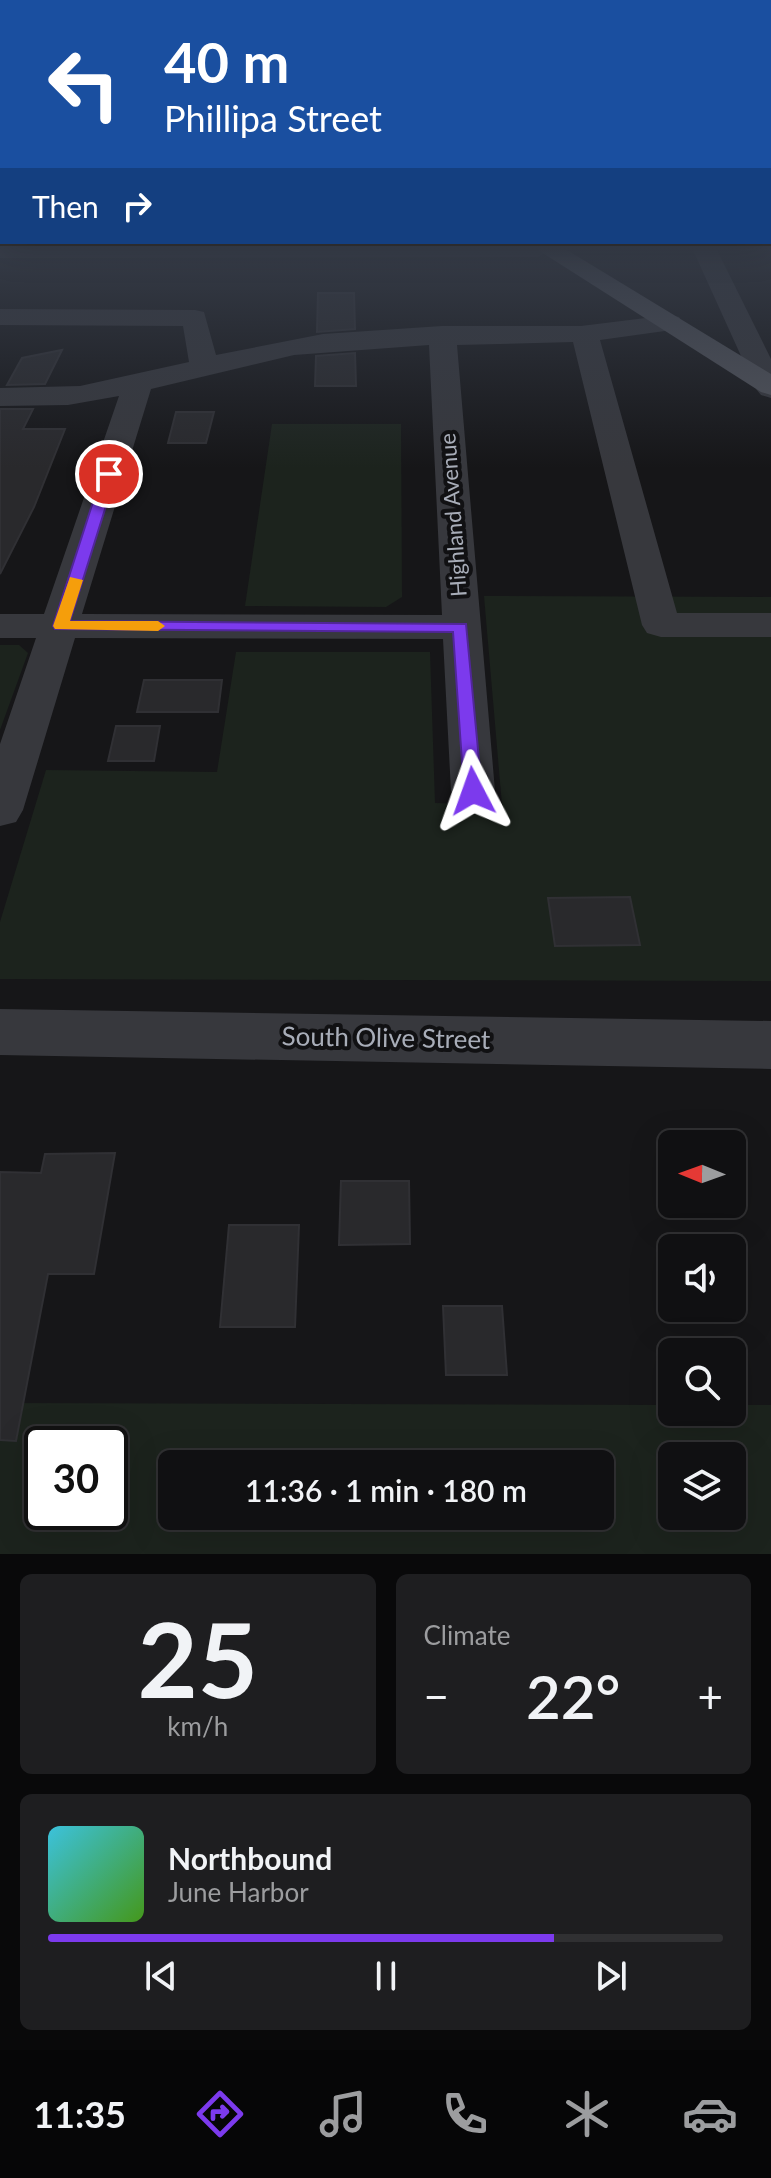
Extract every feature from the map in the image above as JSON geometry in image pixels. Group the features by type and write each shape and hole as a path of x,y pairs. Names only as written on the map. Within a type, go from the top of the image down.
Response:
{"main road":[{"path":"670,323 770,386"}],"street":[{"path":"196,323 204,366"},
{"path":"0,397 89,393 321,342 442,334 621,332 670,323"},
{"path":"740,323 770,386"},
{"path":"584,333 661,625 771,625"},
{"name":"Highland Avenue","path":"442,334 473,791"},
{"path":"0,810 138,383"},
{"path":"0,626 461,627"},
{"name":"South Olive Street","path":"0,1032 771,1045"}],"shaded area":[{"path":"272,424 401,424 402,597 386,607 245,606"},
{"path":"484,596 771,597 771,981 0,979 0,922 46,770 217,772 236,652 430,652 435,803 502,805"},
{"path":"0,645 19,645 28,653 0,730"},
{"path":"0,1403 658,1405 658,1426 746,1426 746,1405 771,1405 771,1554 0,1554"}],"building":[{"path":"317,323 355,323 355,329 317,332"},
{"path":"62,350 45,384 7,385 22,358"},
{"path":"355,353 356,386 315,386 316,356"},
{"path":"0,409 33,409 23,429 65,429 34,507 0,574"},
{"path":"176,412 214,412 206,443 168,443"},
{"path":"144,680 222,680 218,712 137,712"},
{"path":"116,726 160,726 154,761 108,761"},
{"path":"630,897 640,945 555,946 548,898"},
{"path":"115,1153 94,1274 48,1274 16,1441 0,1440 0,1172 41,1173 45,1154"},
{"path":"341,1181 409,1181 410,1244 339,1245"},
{"path":"229,1225 299,1225 295,1327 220,1327"},
{"path":"443,1306 502,1306 507,1375 446,1375"}],"slow traffic":[{"path":"75,580 61,626 158,626"}],"route":[{"path":"109,474 61,626 461,627 473,791"}]}
